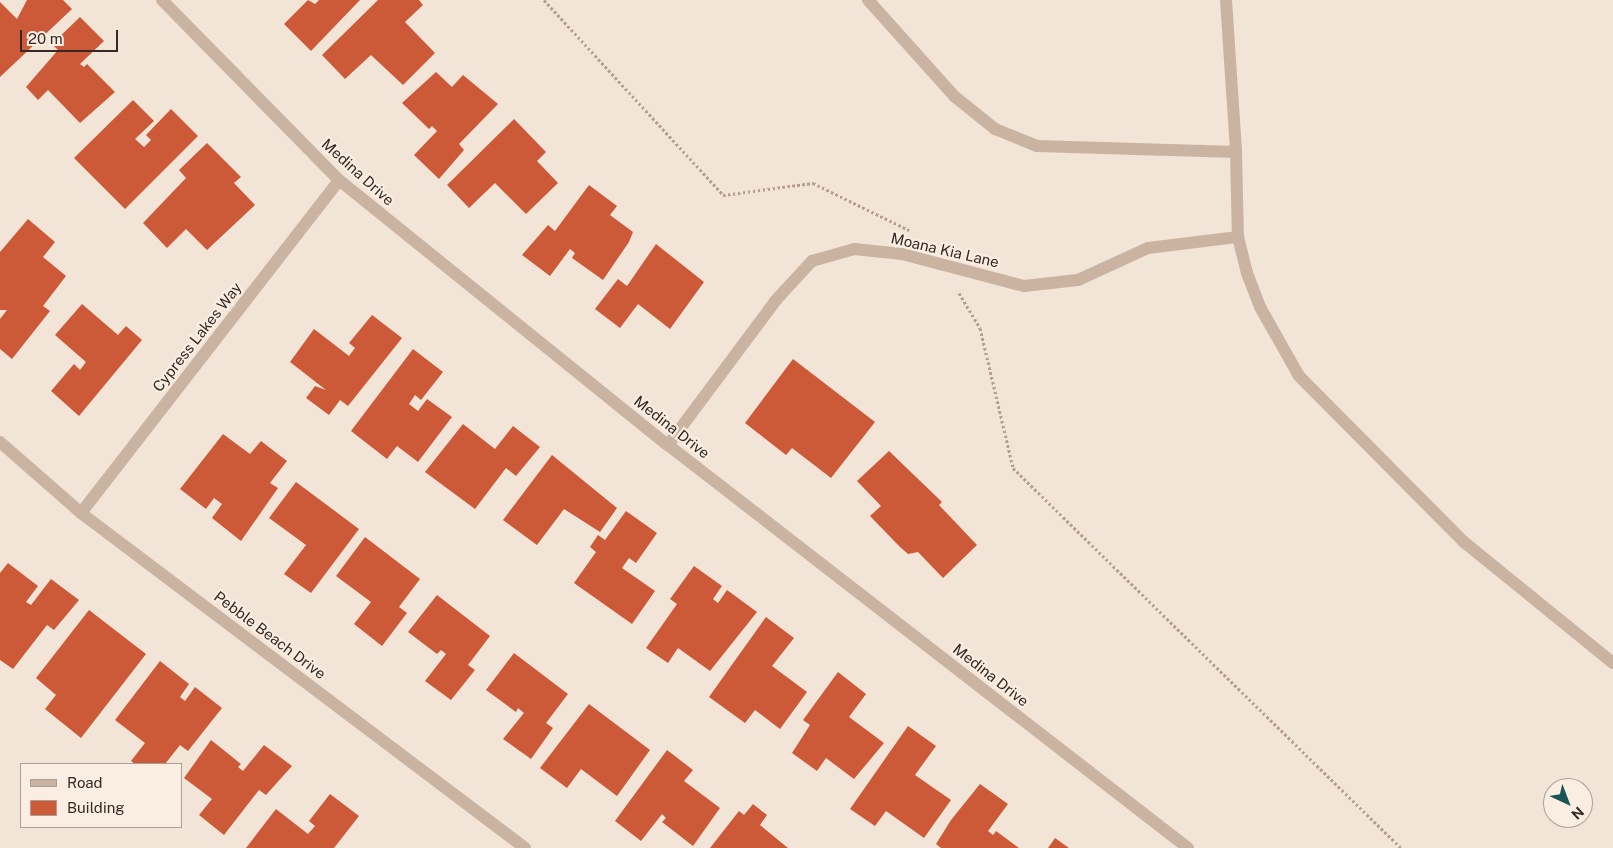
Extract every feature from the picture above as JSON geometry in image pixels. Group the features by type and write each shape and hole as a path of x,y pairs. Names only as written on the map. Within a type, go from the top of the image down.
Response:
{"street":[{"name":"Medina Drive","path":"162,0 338,180 668,445 1188,848"},
{"path":"868,0 954,96 995,129 1037,146 1236,152"},
{"path":"1226,0 1236,152 1238,236 1260,307 1278,343 1326,407 1464,542 1613,664"},
{"name":"Cypress Lakes Way","path":"82,513 338,180"},
{"name":"Moana Kia Lane","path":"668,445 785,289 812,261 854,249 902,254 1024,286 1078,280 1148,248 1238,236"},
{"name":"Pebble Beach Drive","path":"0,442 82,513 525,848"}],"path":[{"path":"544,0 723,195 813,183 917,234"},
{"path":"942,266 980,328 1012,468 1401,848"}],"building":[{"path":"27,0 63,0 72,9 0,77 0,2 17,19"},
{"path":"308,0 315,4 319,0 360,0 311,51 284,24"},
{"path":"378,0 419,0 423,5 405,22 435,53 403,85 371,55 345,79 322,55"},
{"path":"80,17 104,41 80,64 84,67 87,64 115,92 80,123 48,90 38,100 26,87 58,50 52,44"},
{"path":"436,72 452,87 463,75 498,104 459,144 464,150 439,179 414,155 437,131 432,126 429,129 402,103"},
{"path":"133,100 154,121 135,139 144,147 151,140 146,135 171,109 198,136 125,209 74,158"},
{"path":"514,119 546,152 537,161 558,183 526,214 495,183 469,208 447,185"},
{"path":"207,143 241,177 234,183 255,205 207,250 186,229 167,248 143,223 186,178 179,170"},
{"path":"589,185 617,206 610,215 633,232 629,242 603,280 572,258 575,253 570,249 550,276 522,255 548,225 555,231"},
{"path":"28,219 55,242 43,257 66,276 43,306 50,311 12,359 0,349 0,319 7,310 0,310 0,252"},
{"path":"656,244 704,282 670,329 638,304 620,328 595,309 618,279 627,286"},
{"path":"82,304 118,335 126,326 142,340 79,416 51,391 74,364 80,370 86,362 55,335"},
{"path":"372,315 402,338 348,406 340,400 329,415 306,398 315,386 326,390 290,362 314,329 349,356 355,348 349,343"},
{"path":"413,349 443,372 421,400 415,395 409,404 418,411 427,399 452,417 418,462 397,446 387,459 351,431"},
{"path":"793,359 875,422 831,478 792,448 786,455 745,423"},
{"path":"463,424 495,449 513,426 540,447 516,476 506,468 475,509 425,472"},
{"path":"223,434 250,454 261,441 287,461 270,483 278,488 241,541 212,518 222,504 214,498 206,509 180,489"},
{"path":"889,451 942,502 939,505 977,545 943,578 918,552 908,554 870,516 881,506 857,481"},
{"path":"552,455 617,508 600,532 564,509 537,545 503,520"},
{"path":"296,482 359,529 311,593 284,574 306,545 269,518"},
{"path":"626,511 657,533 636,563 629,558 622,568 655,591 632,624 574,583 596,552 590,547 598,535 605,540"},
{"path":"365,537 420,579 399,607 407,613 382,646 354,624 371,602 336,576"},
{"path":"8,563 38,586 26,602 31,605 51,579 79,600 54,630 47,625 13,669 0,660 0,573"},
{"path":"694,566 722,586 713,599 718,603 727,590 757,612 710,671 678,648 668,663 646,648 677,604 670,599"},
{"path":"437,595 490,636 468,665 475,670 451,700 425,681 446,654 441,650 437,654 408,632"},
{"path":"89,610 146,654 81,738 45,709 56,695 36,678"},
{"path":"766,617 794,638 772,666 807,692 780,729 755,710 745,723 709,697"},
{"path":"514,653 568,694 546,723 553,728 531,759 503,739 524,713 518,708 516,712 486,690"},
{"path":"160,661 189,684 180,697 185,701 195,687 222,708 188,751 180,745 166,763 134,763 131,761 145,743 115,720"},
{"path":"838,672 866,694 849,717 884,743 854,779 826,758 817,771 792,753 810,725 803,720"},
{"path":"589,704 650,750 617,796 581,769 567,788 540,768"},
{"path":"908,726 936,746 915,775 951,800 924,838 886,811 875,826 850,809"},
{"path":"211,740 241,764 238,767 243,771 264,745 292,766 266,795 259,790 224,835 199,815 212,799 184,778"},
{"path":"667,750 693,770 684,781 720,808 693,846 662,822 666,818 662,814 641,841 615,821"},
{"path":"980,784 1008,804 988,831 993,835 996,831 1019,848 941,848 936,844 951,820"},
{"path":"330,794 359,816 334,848 246,848 276,809 308,834 315,826 309,821"},
{"path":"753,804 767,815 760,825 788,848 710,848 739,811 744,815"},
{"path":"1055,838 1069,848 1048,848"}]}
